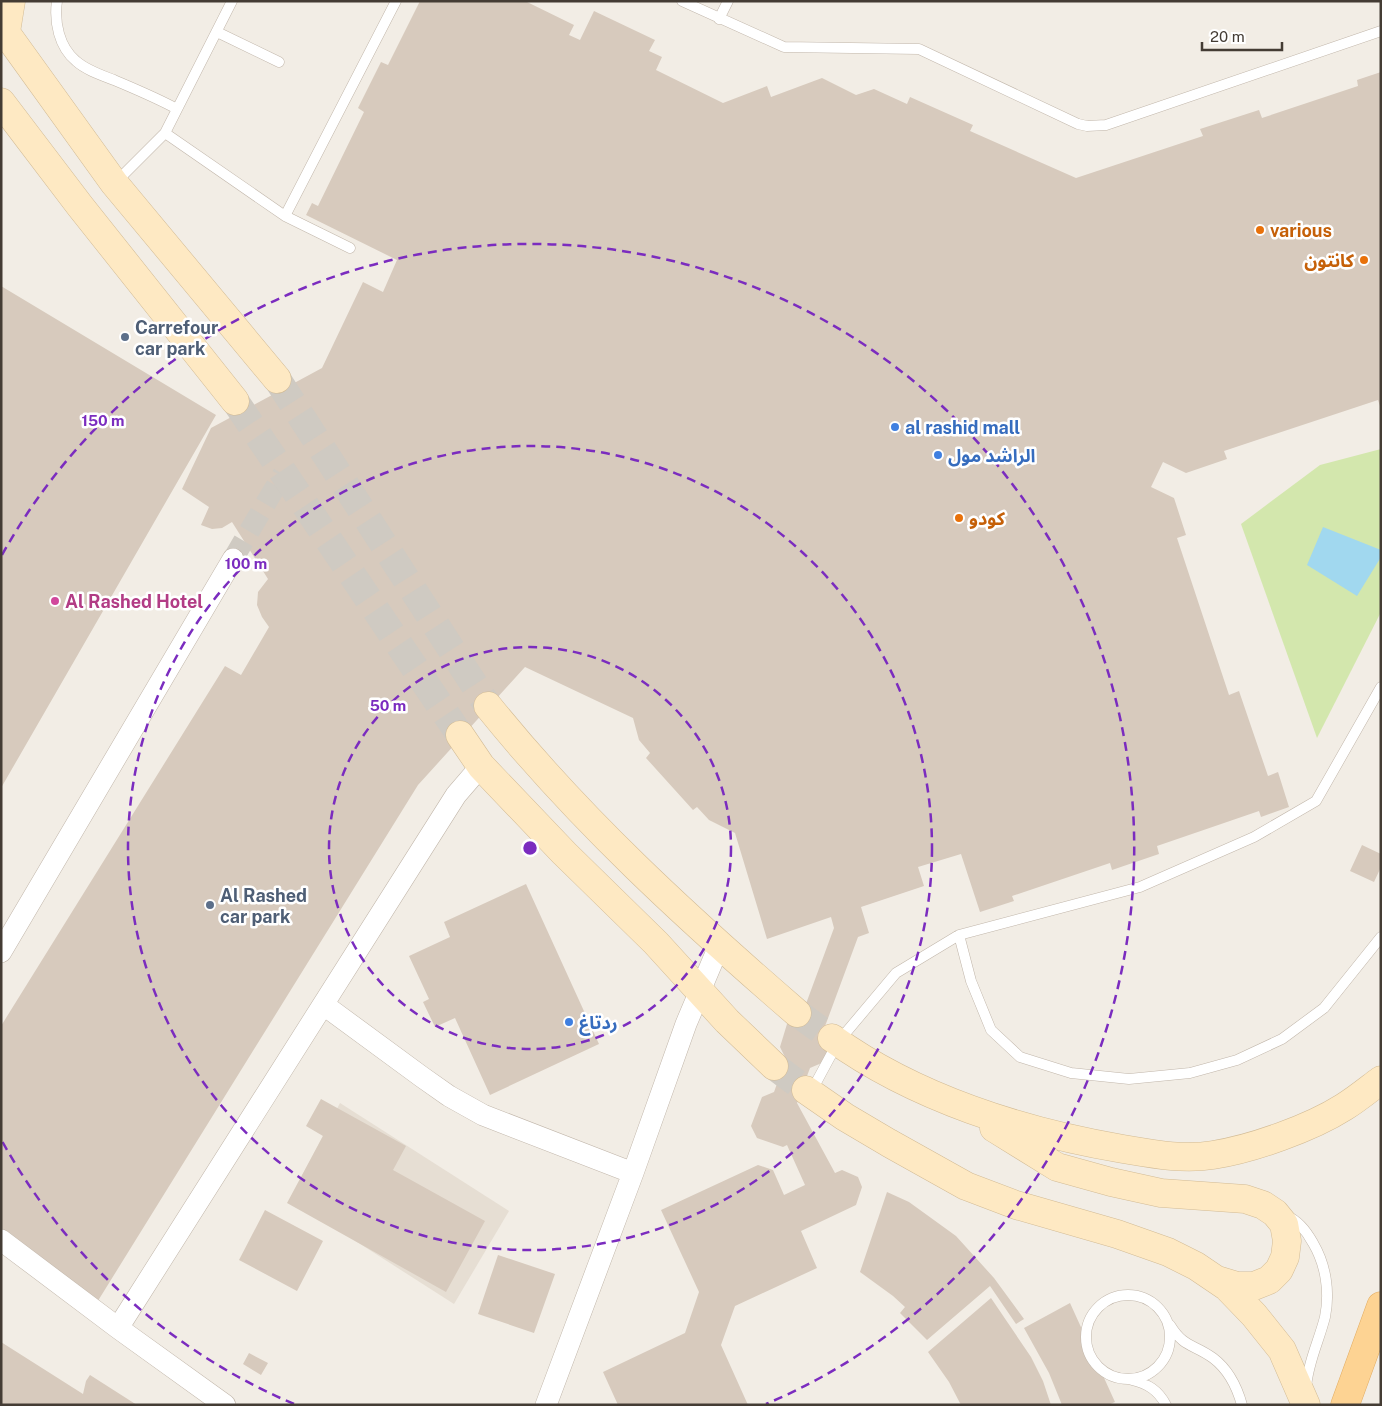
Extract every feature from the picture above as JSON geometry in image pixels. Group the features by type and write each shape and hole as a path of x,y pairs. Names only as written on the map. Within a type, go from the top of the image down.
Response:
{"main road":[{"path":"11,1 3,29 114,183 277,379"},
{"path":"1,102 80,206 235,401"},
{"path":"488,706 526,753 678,908 797,1013"},
{"path":"460,735 481,766 564,853 656,943 728,1021 774,1066"},
{"path":"835,1040 908,1083 1020,1126 1072,1140 1174,1157 1213,1155 1255,1146 1302,1128 1344,1107 1381,1080"},
{"path":"808,1092 888,1143 966,1186 1016,1205 1116,1234 1168,1252 1196,1266 1227,1287 1254,1315 1282,1350 1305,1403"},
{"path":"954,1102 1057,1167 1111,1182 1160,1192 1245,1199 1263,1205 1275,1213 1284,1224 1287,1240 1285,1257 1279,1270 1269,1280 1254,1286 1237,1286 1215,1279"},
{"path":"1345,1405 1381,1306"}],"street":[{"path":"1,952 233,559"},
{"path":"118,1328 456,795 481,766"},
{"path":"546,1405 686,1024 720,946"},
{"path":"324,1005 449,1096 483,1115 632,1173"},
{"path":"1,1240 225,1405"}],"lane":[{"path":"57,1 56,20 59,34 63,45 76,62 87,69 156,98 177,109"},
{"path":"114,183 165,133 232,1"},
{"path":"286,216 396,1"},
{"path":"682,1 784,47 919,49 1078,124 1087,126 1106,125 1381,31"},
{"path":"719,19 728,1"},
{"path":"217,32 279,62"},
{"path":"165,133 286,216 350,248"},
{"path":"808,1092 835,1040 896,973 959,935 1140,887 1254,837 1316,801 1381,687"},
{"path":"959,935 971,981 991,1030 1020,1057 1071,1073 1129,1079 1190,1073 1237,1060 1282,1039 1324,1008 1381,937"},
{"path":"1263,1205 1292,1218 1306,1232 1320,1256 1328,1289 1325,1317 1307,1375 1305,1403"},
{"path":"1166,1405 1154,1388 1146,1384 1114,1377 1102,1371 1092,1360 1086,1347 1085,1333 1089,1319 1098,1307 1109,1298 1122,1294 1136,1295 1149,1300 1159,1308 1177,1336 1186,1344 1213,1358 1224,1368 1238,1391 1242,1405"},
{"path":"1129,1380 1143,1377 1155,1370 1164,1360 1169,1347 1170,1333 1167,1320"}],"shaded area":[{"path":"340,1103 509,1211 454,1304 290,1199"}],"green space":[{"path":"1381,449 1381,612 1317,738 1241,524 1320,465"}],"water":[{"path":"1323,527 1381,550 1381,557 1357,596 1307,565"}],"building":[{"path":"420,1 525,1 574,25 569,35 580,40 594,11 655,40 649,51 662,57 656,70 723,103 767,86 771,97 822,78 856,95 874,89 907,104 910,97 973,125 970,131 1076,178 1203,136 1200,129 1259,110 1262,118 1358,86 1357,80 1381,72 1381,409 1378,400 1224,451 1227,459 1186,473 1163,462 1151,487 1174,498 1186,535 1177,538 1229,695 1239,691 1268,776 1278,772 1289,807 1261,817 1259,811 1157,846 1159,854 1112,870 1110,863 1012,896 1014,901 980,912 961,854 918,867 924,886 861,907 869,933 858,937 824,1029 831,1040 824,1062 810,1068 797,1103 835,1173 842,1170 858,1177 862,1187 856,1205 801,1231 817,1268 735,1306 721,1345 748,1405 618,1405 603,1372 685,1333 699,1292 661,1210 758,1165 773,1170 784,1195 805,1185 787,1145 783,1147 757,1138 751,1126 762,1097 774,1092 786,1059 780,1047 787,1024 800,1020 834,928 831,917 767,939 735,833 709,820 697,807 693,810 646,758 650,753 639,740 633,718 525,667 418,785 96,1304 1,1232 1,1026 225,666 241,675 269,627 257,605 258,592 268,579 232,522 222,528 212,529 201,525 209,507 182,489 211,428 322,368 363,282 383,292 397,260 306,215 312,203 318,206 364,112 358,108 381,62 388,65"},
{"name":"Al Rashed Hotel","path":"1,286 216,415 1,788"},
{"path":"1362,845 1381,854 1381,867 1374,882 1350,871"},
{"path":"526,884 599,1044 490,1095 455,1018 435,1027 423,1002 429,999 409,956 450,937 444,922"},
{"path":"321,1099 406,1146 393,1170 485,1221 446,1292 287,1203 323,1136 306,1126"},
{"path":"887,1192 909,1202 956,1236 994,1278 1024,1319 1016,1324 990,1286 927,1340 900,1313 905,1307 860,1272"},
{"path":"265,1210 323,1241 297,1291 239,1260"},
{"path":"498,1255 555,1274 534,1333 478,1314"},
{"path":"991,1298 1031,1357 1043,1381 1051,1405 961,1405 949,1382 928,1352"},
{"path":"1070,1303 1115,1402 1108,1405 1062,1405 1049,1373 1024,1328"},
{"path":"1,1342 83,1394 86,1381 90,1375 137,1405 1,1405"},
{"path":"249,1353 268,1363 261,1375 243,1364"}],"tunnel":[{"path":"277,379 488,706"},
{"path":"235,401 460,735"},
{"path":"233,559 283,474"},
{"path":"797,1013 832,1038"},
{"path":"774,1066 806,1090"}],"place":[{"name":"various","path":"1260,230"},
{"name":"كانتون","path":"1364,260"},
{"name":"Carrefour car park","path":"125,337"},
{"name":"al rashid mall","path":"895,427"},
{"name":"الراشد مول","path":"938,455"},
{"name":"كودو","path":"959,518"},
{"name":"Al Rashed Hotel","path":"55,601"},
{"name":"Al Rashed car park","path":"210,905"},
{"name":"ردتاغ","path":"569,1022"}]}
